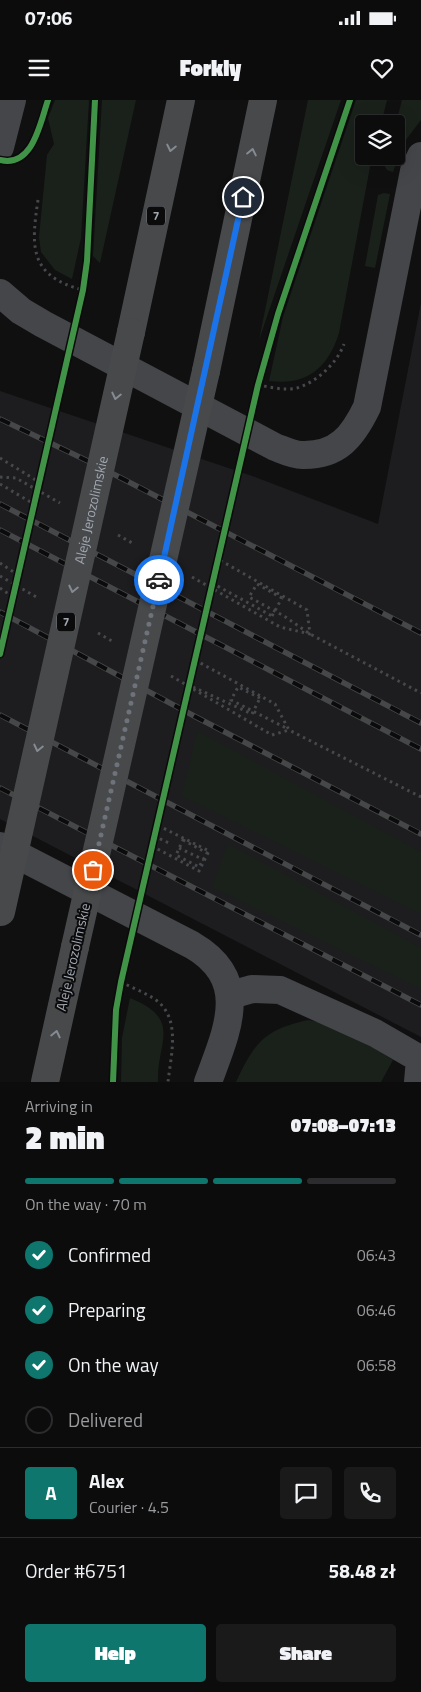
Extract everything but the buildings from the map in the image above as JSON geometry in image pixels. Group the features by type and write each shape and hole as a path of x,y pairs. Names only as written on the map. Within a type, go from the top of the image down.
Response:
{"main road":[{"name":"Aleje Jerozolimskie","path":"1,915 181,100"},
{"name":"Aleje Jerozolimskie","path":"45,1082 206,371 263,100"}],"street":[{"path":"0,148 12,100"},
{"path":"0,293 21,311 43,324 275,447 301,455 325,452 342,444 355,431 368,407 412,179 421,156"},
{"path":"0,846 199,949 216,963 226,979 231,994 228,1028 208,1082"},
{"path":"231,994 252,989 280,990 375,1033 420,1067"}],"path":[{"path":"38,200 33,241 36,256 42,266 58,281 83,290 84,280"},
{"path":"260,377 258,386 296,388 313,380 330,367 342,351 344,342"},
{"path":"0,458 39,482"},
{"path":"0,476 3,478 0,484 34,504"},
{"path":"218,559 238,568 307,610 310,634"},
{"path":"0,563 18,575"},
{"path":"212,583 272,616 282,598 257,584 249,597 284,616 310,634 421,693"},
{"path":"0,588 13,597"},
{"path":"195,660 275,704 289,730"},
{"path":"189,685 252,714 260,698 238,688 231,700 289,730 421,798"},
{"path":"152,846 199,870 209,851 156,825"},
{"path":"154,836 169,844"},
{"path":"183,840 208,853 204,860 199,867 176,854 183,840"},
{"path":"180,848 204,860"},
{"path":"121,982 154,998 167,1016 174,1037 168,1082"}],"shaded area":[{"path":"55,100 89,100 81,238 72,279 55,270 41,252 39,237 47,155 54,144 48,118"},
{"path":"102,100 136,100 100,263 93,256"},
{"path":"308,100 341,100 259,340"},
{"path":"356,100 387,100 383,115 355,115 355,165 370,165 339,333 334,345 322,365 305,377 294,381 269,381 283,317"},
{"path":"402,100 421,100 421,120 405,141 405,115 398,115"},
{"path":"384,165 395,165 393,172 387,170"},
{"path":"390,194 375,268 365,266 378,195"},
{"path":"421,303 421,1037 0,819 0,391 255,477 378,524"},
{"path":"197,731 421,852 421,914 182,796"},
{"path":"228,844 421,948 421,989 212,887"},
{"path":"130,998 147,1006 157,1015 162,1024 163,1034 158,1082 121,1082 122,1038"},
{"path":"308,1020 341,1030 393,1060 381,1082 236,1082 256,1047 271,1033"}],"railway":[{"path":"0,419 92,463 421,633"},
{"path":"0,504 421,723"},
{"path":"0,530 421,749"},
{"path":"0,612 421,834"},
{"path":"0,715 421,935"},
{"path":"0,788 421,1005"}],"cycle path":[{"path":"0,160 11,161 28,151 38,131 48,100"},
{"path":"0,654 83,290 87,261 95,100"},
{"path":"113,1082 116,1010 121,982 258,385 278,314 350,100"}],"way so far":[{"path":"93,870 159,580"}],"route":[{"path":"159,580 243,197"}]}
